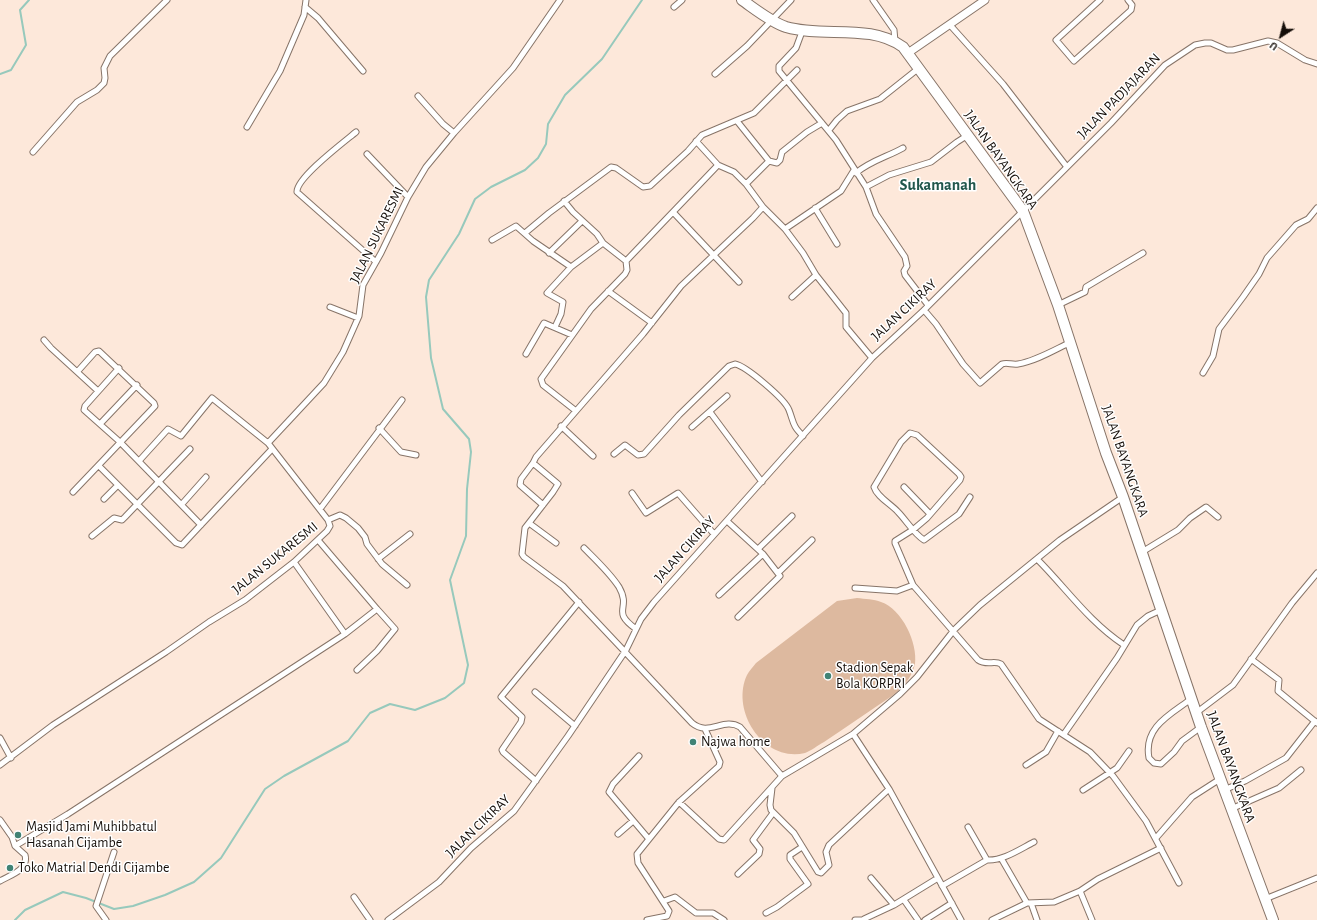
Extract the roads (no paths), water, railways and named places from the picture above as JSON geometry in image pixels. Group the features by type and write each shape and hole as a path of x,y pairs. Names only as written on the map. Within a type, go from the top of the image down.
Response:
{"highway":[{"path":"742,0 786,26 803,29 872,35 895,42"},
{"name":"JALAN BAYANGKARA","path":"895,42 908,53 1023,210 1071,342 1106,453 1123,497 1191,699 1273,920"}],"street":[{"path":"33,152 77,102 97,90 104,83 104,68 110,56 167,0"},
{"path":"247,127 280,71 305,7 306,0"},
{"name":"JALAN SUKARESMI","path":"0,765 53,725 166,652 209,622 245,600 294,562 329,528 328,520 268,444 328,378 343,352 358,318 363,284 404,209 408,197 426,167 454,132 513,68 560,0"},
{"path":"674,7 682,0"},
{"path":"715,74 791,0"},
{"path":"873,0 894,30 895,42"},
{"path":"908,53 985,0"},
{"path":"1100,0 1056,40 1074,61 1129,12 1132,5 1128,0"},
{"path":"305,7 318,18 363,71"},
{"path":"950,25 1003,84 1067,167"},
{"path":"803,29 796,48 778,69 808,108 829,130 866,187 876,214 905,257 907,266 904,271 905,275 928,305"},
{"name":"JALAN PADJAJARAN","path":"1023,210 1116,118 1165,65 1195,45 1209,42 1227,50 1233,50 1271,41 1305,60 1317,64"},
{"path":"829,130 836,120 847,111 880,99 919,68"},
{"path":"525,233 611,167 616,168 643,187 648,188 688,151 702,135 754,113 797,70"},
{"path":"418,96 443,124 454,132"},
{"path":"737,121 769,161 777,163 780,160 782,152 807,132 822,123"},
{"path":"356,132 326,155 297,186 297,192 376,262"},
{"path":"866,187 889,175 936,160 941,153 968,135"},
{"path":"696,141 718,165 734,172 746,184 763,207 785,229 816,275 846,313 846,327 872,358"},
{"path":"785,229 841,191 855,171 903,148"},
{"path":"368,154 408,197"},
{"path":"746,184 769,161"},
{"path":"626,261 718,165"},
{"path":"564,202 582,221 598,234 604,243 626,261 628,268 591,310 547,369 541,381 576,412"},
{"path":"543,505 520,485 521,479 536,457 561,426 576,412 652,323 681,286 714,256 763,207"},
{"path":"815,208 837,244"},
{"path":"1203,373 1213,356 1219,328 1243,297 1267,258 1296,225 1308,219 1317,208"},
{"name":"JALAN CIKIRAY","path":"388,920 439,882 471,848 509,816 575,726 626,650 636,629 654,602 872,358 924,310 1023,210"},
{"path":"673,212 739,282"},
{"path":"549,253 582,221"},
{"path":"492,240 515,226 549,253 571,267"},
{"path":"555,327 561,314 562,302 547,293 571,267 604,243"},
{"path":"1058,305 1085,292 1086,287 1143,252"},
{"path":"792,297 816,275"},
{"path":"608,291 652,323"},
{"path":"330,307 358,318"},
{"path":"924,310 980,383 1002,364 1017,364 1042,356 1071,342"},
{"path":"526,354 542,324 547,323 572,335"},
{"path":"44,340 98,391"},
{"path":"73,492 155,406 137,385 98,350 78,371"},
{"path":"614,454 625,445 638,455 644,454 679,415 729,366 735,364 761,381 783,400 789,410 792,424 803,436"},
{"path":"119,368 84,408 120,442 201,525"},
{"path":"100,424 137,385"},
{"path":"692,427 727,396"},
{"path":"139,461 168,429 181,437 212,398 268,444"},
{"path":"320,509 379,428 402,400"},
{"path":"710,412 762,482"},
{"path":"561,426 593,456"},
{"path":"379,428 401,452 416,454"},
{"path":"970,498 959,514 926,540 922,539 914,530 874,486 901,442 910,433 917,435 961,477 930,514 914,530 899,537 895,543 913,585 954,630 978,660 986,664 997,662 1001,664 1035,715 1090,752 1110,773 1146,821 1179,883"},
{"path":"92,536 114,518 123,519 190,449"},
{"path":"99,466 176,543 180,545 184,544 272,449"},
{"path":"533,463 558,484 523,532 525,540 522,554 564,586 626,650 692,723 705,729 731,724 740,727 782,776"},
{"path":"182,504 206,477"},
{"path":"104,498 118,485"},
{"path":"904,487 930,514"},
{"path":"632,493 646,513 678,493 714,534"},
{"path":"679,802 718,839 723,840 782,776 853,734 900,694 917,677 954,630 980,605 1060,540 1123,497"},
{"path":"1142,552 1178,530 1190,518 1206,507 1218,517"},
{"path":"328,520 338,515 346,518 364,536 366,543 388,571 407,585"},
{"path":"758,549 792,516"},
{"path":"727,521 763,554 779,572 780,576 779,579 738,617"},
{"path":"529,523 556,543"},
{"path":"378,559 410,534"},
{"path":"318,540 376,609 396,628 377,651 357,670"},
{"path":"779,572 812,540"},
{"path":"584,548 618,586 624,597 623,618 636,629"},
{"path":"718,595 763,554"},
{"path":"1037,559 1052,574 1081,609 1124,645"},
{"path":"294,562 345,634"},
{"path":"1196,712 1226,691 1317,573"},
{"path":"855,588 897,591 913,585"},
{"path":"536,781 503,752 504,747 521,722 522,717 501,697 579,602"},
{"path":"15,846 62,818 345,634 376,609"},
{"path":"1064,734 1132,631 1141,621 1162,610"},
{"path":"1224,790 1245,781 1286,758 1316,722 1278,691 1279,680 1252,659"},
{"path":"534,692 575,726"},
{"path":"1191,699 1154,727 1150,744 1149,758 1154,763 1161,764 1174,752 1182,741 1201,726"},
{"path":"647,920 667,916 669,914 664,901 637,860 637,854 648,838 679,802 719,766 720,762 705,729"},
{"path":"1026,765 1046,752 1058,731"},
{"path":"853,734 889,789 961,920"},
{"path":"0,738 11,758"},
{"path":"1083,790 1110,773 1122,762 1129,751"},
{"path":"639,756 608,790 648,838"},
{"path":"1231,809 1279,788 1301,770"},
{"path":"1156,838 1192,797 1220,779"},
{"path":"772,788 770,805 773,813 794,833 818,872 822,873 828,865 826,852 829,845 889,789"},
{"path":"738,874 759,854 760,849 754,842 754,838 773,813"},
{"path":"0,820 12,837 15,846 25,855 24,865 19,870 0,881"},
{"path":"618,834 633,821"},
{"path":"968,827 986,860"},
{"path":"942,886 986,860 992,861 1001,858 1034,842"},
{"path":"766,912 777,907 808,884 790,859 790,855 802,847"},
{"path":"992,920 1029,903 1054,902 1080,891 1098,879 1161,848"},
{"path":"106,920 96,906 114,852"},
{"path":"1001,858 1029,903 1037,920"},
{"path":"871,878 894,905"},
{"path":"855,920 865,920 904,900 938,878"},
{"path":"1266,899 1317,878"},
{"path":"1080,891 1092,920"},
{"path":"354,897 370,920"},
{"path":"664,901 675,897 696,913 713,913 724,920"},
{"path":"904,900 918,920"},
{"path":"925,920 952,903"}],"waterway":[{"path":"0,74 11,70 26,45 20,10 29,0"},
{"path":"15,920 25,910 63,892 86,898 114,909 133,906 165,895 194,882 221,858 265,789 284,776 348,741 370,713 390,704 415,710 445,698 464,683 468,665 450,580 466,536 467,489 471,452 469,439 443,409 431,358 426,297 429,280 459,234 475,199 491,187 525,170 538,158 546,144 548,124 565,95 602,59 642,0"}],"place":[{"name":"Stadion Sepak Bola KORPRI","path":"828,676"},
{"name":"Najwa home","path":"693,742"},
{"name":"Masjid Jami Muhibbatul Hasanah Cijambe","path":"18,835"},
{"name":"Toko Matrial Dendi Cijambe","path":"10,868"}],"district":[{"name":"Sukamanah","path":"938,185"}]}
